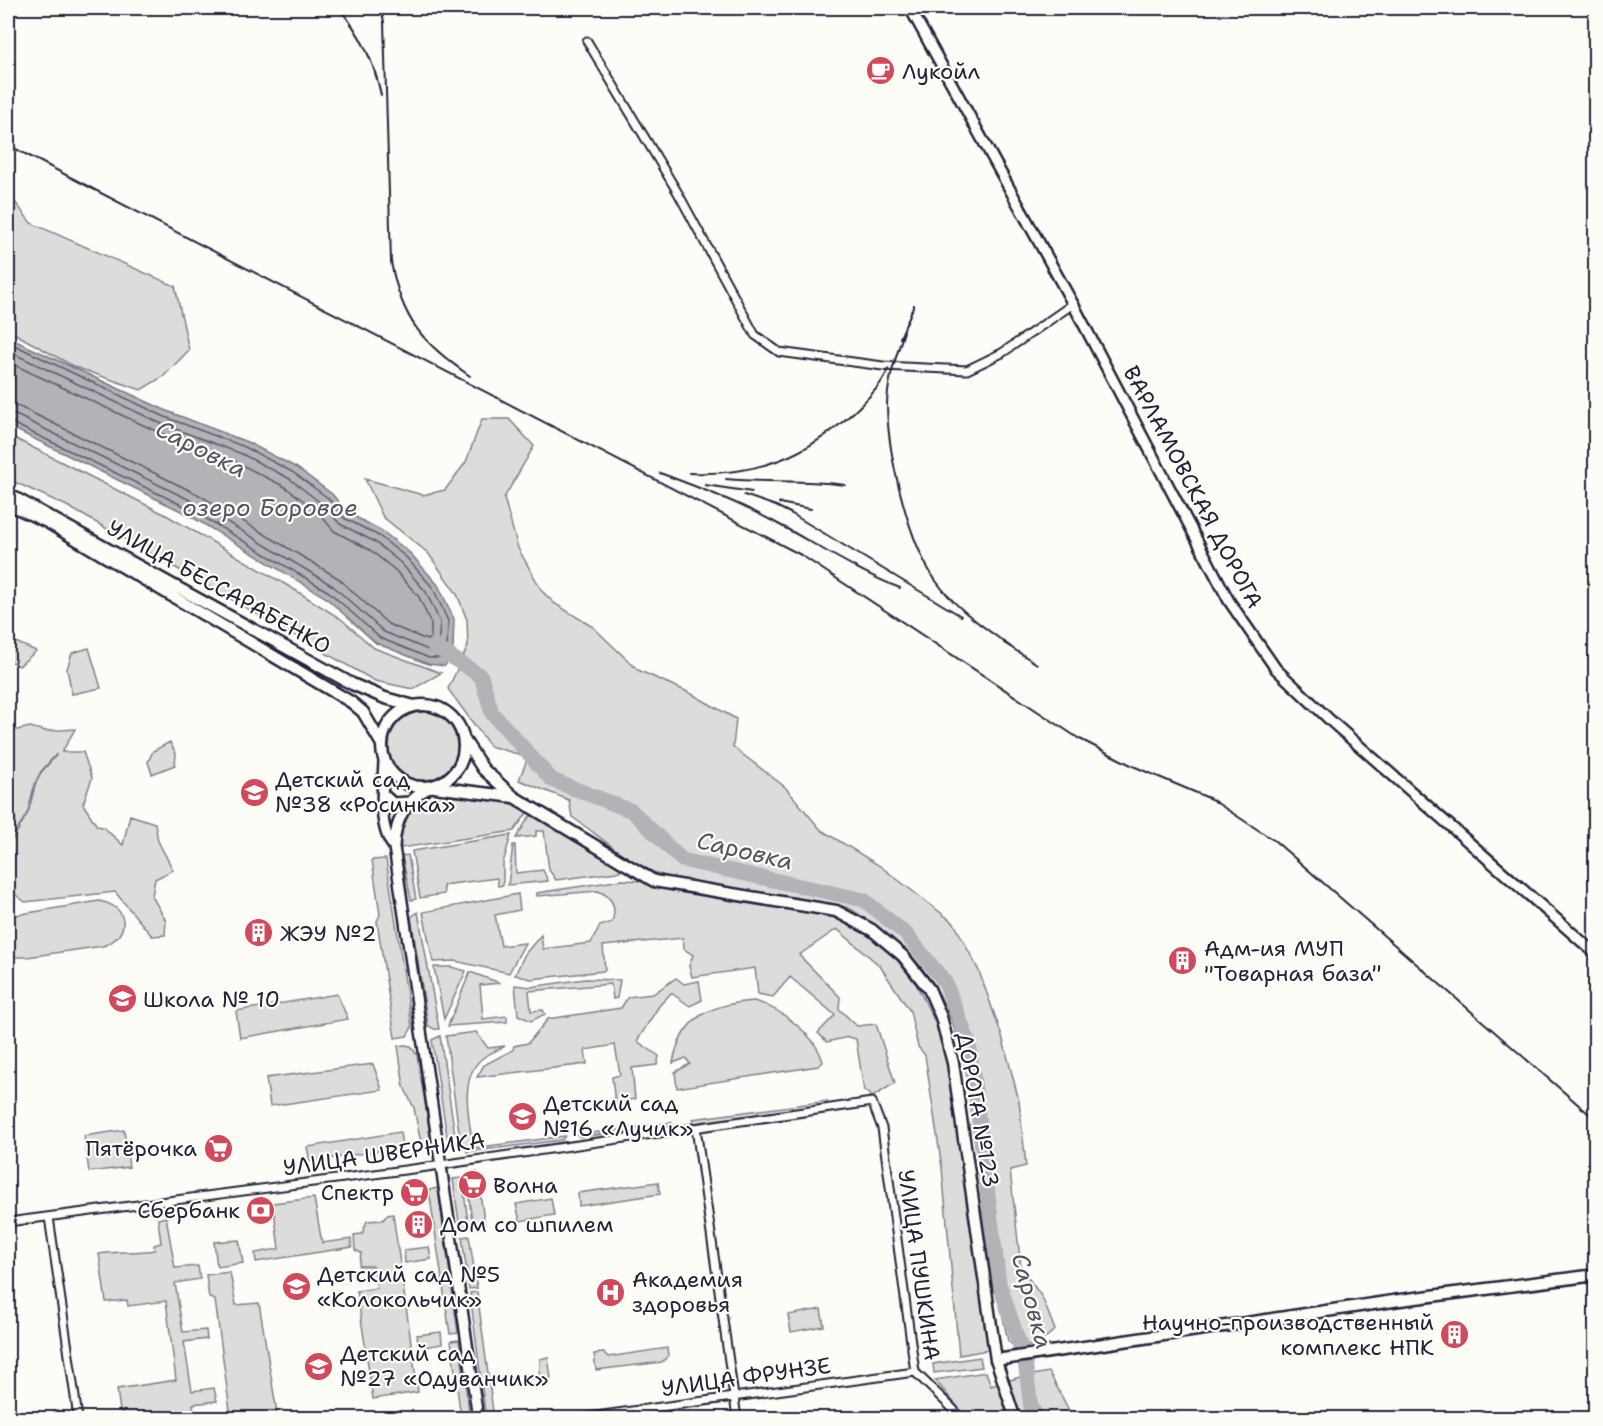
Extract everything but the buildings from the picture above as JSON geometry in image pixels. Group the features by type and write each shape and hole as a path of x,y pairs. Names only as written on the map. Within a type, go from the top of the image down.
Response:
{"main road":[{"name":"УЛИЦА БЕССАРАБЕНКО","path":"8,494 351,702 363,712 381,743"},
{"name":"УЛИЦА БЕССАРАБЕНКО","path":"8,504 91,543 352,684 386,698 414,706"},
{"path":"428,705 442,710 456,722 463,738 463,756 455,772 431,787 415,788 402,783 391,774 384,762 381,743 383,733 395,715 414,706 428,705"},
{"name":"ДОРОГА №123","path":"463,738 483,770 514,797 654,881 836,911 872,930 903,956 929,989 941,1017 953,1063 996,1360"},
{"name":"ДОРОГА №123","path":"431,787 514,797"},
{"path":"996,1360 1378,1303 1596,1275"}],"street":[{"name":"ВАРЛАМОВСКАЯ ДОРОГА","path":"910,8 1073,304 1229,601 1276,669 1332,722 1596,954"},
{"path":"587,40 678,193 755,335 779,352 884,366 967,370 1002,353 1073,304"},
{"path":"384,762 383,794 388,840 394,847"},
{"path":"431,787 409,802 401,814 395,832 394,847 478,1419"},
{"path":"383,794 393,803 409,802"},
{"name":"УЛИЦА ШВЕРНИКА","path":"8,1222 441,1165 872,1102"},
{"name":"УЛИЦА ПУШКИНА","path":"872,1102 882,1128 915,1372 954,1410 957,1419"},
{"path":"696,1128 737,1419"},
{"path":"49,1217 78,1419"},
{"name":"ДОРОГА №123","path":"996,1360 1015,1419"},
{"name":"УЛИЦА ФРУНЗЕ","path":"581,1419 915,1372"}],"shaded area":[{"path":"8,199 15,202 31,223 175,286 189,350 164,376 141,390 75,367 8,330"},
{"path":"482,419 509,419 534,446 504,498 518,548 542,591 554,603 593,627 638,670 690,693 736,719 733,747 785,787 821,830 880,866 954,923 979,971 1002,1036 1019,1101 1026,1166 1010,1170 1021,1268 1042,1297 1055,1330 1036,1345 1015,1347 1008,1341 986,1235 972,1109 965,1068 954,1027 937,990 913,957 867,920 842,906 704,886 659,874 636,863 572,817 569,800 519,780 528,757 490,746 448,689 468,646 467,620 457,594 428,553 383,517 365,479 423,495 445,490 466,462"},
{"path":"8,435 166,515 295,590 341,619 374,648 441,673 413,689 375,681 67,506 8,479"},
{"path":"95,545 342,684 340,687 93,549"},
{"path":"13,641 36,651 19,666 8,660 8,642"},
{"path":"89,648 101,688 72,694 67,669 72,653"},
{"path":"423,712 436,715 447,722 454,733 457,746 454,759 447,770 436,777 423,780 410,777 399,770 392,759 389,746 392,733 399,722 410,715"},
{"path":"30,727 45,731 75,729 62,752 83,752 92,778 83,804 97,826 103,827 123,845 130,815 155,823 158,841 173,870 155,879 152,896 166,921 165,935 152,936 115,892 25,902 8,889 8,824 12,829 16,820 8,800 8,732"},
{"path":"170,742 176,754 175,765 152,774 148,762 153,751"},
{"path":"493,798 530,809 514,831 401,848 400,832 408,812 427,799"},
{"path":"538,813 626,867 617,872 556,880 549,870 544,831 536,831 536,836 516,838 529,817"},
{"path":"511,835 503,863 503,885 498,886 497,878 443,885 444,894 420,898 412,851"},
{"path":"513,845 515,845 516,873 543,870 548,881 508,885"},
{"path":"408,855 416,899 411,900 402,856"},
{"path":"386,859 412,1027 407,1036 395,1038 377,921 380,915 372,860"},
{"path":"622,880 644,881 834,915 863,931 898,961 916,984 935,1022 949,1068 988,1350 959,1355 942,1168 925,1055 918,1047 910,1011 880,966 837,929 799,955 840,997 839,1009 857,1026 876,1024 895,1083 871,1098 870,1094 864,1091 856,1039 848,1037 827,1042 818,1033 835,1015 790,977 773,997 758,994 755,968 692,977 689,966 693,955 684,949 683,938 603,946 605,969 603,971 531,979 515,975 525,954 541,935 543,949 591,943 600,926 612,922 614,907 607,896 598,891 537,896 537,893"},
{"path":"518,894 520,910 495,915 501,946 525,943 509,973 455,961 433,962 423,912"},
{"path":"99,901 117,909 123,922 119,935 103,946 27,957 15,957 8,950 8,918 10,916"},
{"path":"418,912 439,1029 428,1025 411,917"},
{"path":"434,967 451,967 466,971 444,1019"},
{"path":"470,972 500,983 480,985 483,1019 507,1016 507,1022 448,1026"},
{"path":"676,978 684,984 699,981 702,1000 690,1006 671,993 659,1006 637,1041 659,1056 657,1065 632,1068 635,1099 615,1103 612,1077 620,1075 615,1045 585,1050 587,1064 477,1077 484,1065 513,1050 514,1046 528,1043 548,1019 621,1008 628,997 653,994"},
{"path":"585,979 620,980 617,998 613,999 611,984 529,991 531,1011 543,1010 545,1014 531,1021 518,1015 515,985 531,987"},
{"path":"337,994 348,1019 240,1038 236,1011"},
{"path":"754,1001 775,1010 796,1024 813,1042 823,1062 818,1066 677,1088 675,1072 690,1064 686,1058 673,1063 683,1034 691,1024 701,1015 725,1005"},
{"path":"476,1032 488,1048 505,1046 484,1057 476,1065 471,1075 467,1098 473,1145 461,1147 446,1036"},
{"path":"440,1036 456,1142 448,1143 432,1040"},
{"path":"398,1046 411,1046 417,1055 432,1144 421,1143 414,1108 404,1087"},
{"path":"373,1064 382,1090 270,1106 266,1078"},
{"path":"827,1101 828,1104 694,1123 693,1119"},
{"path":"672,1122 672,1125 580,1137 577,1135"},
{"path":"124,1130 129,1167 89,1172 84,1136"},
{"path":"400,1132 402,1147 310,1162 307,1147"},
{"path":"565,1136 562,1140 467,1152 466,1149"},
{"path":"477,1172 485,1227 473,1228 466,1177 470,1177 470,1173"},
{"path":"462,1178 469,1229 460,1230 453,1179"},
{"path":"658,1182 660,1194 579,1206 578,1193"},
{"path":"438,1188 458,1333 450,1334 429,1190"},
{"path":"314,1198 322,1243 351,1239 352,1247 256,1262 255,1253 279,1249 273,1203"},
{"path":"551,1198 554,1215 520,1221 516,1204"},
{"path":"393,1214 418,1392 373,1399 357,1291 377,1288 373,1266 359,1266 361,1253 355,1250 354,1235 362,1234 367,1221 383,1220 387,1215"},
{"path":"166,1217 175,1268 198,1266 200,1279 175,1283 183,1332 206,1330 207,1339 184,1342 192,1391 214,1388 217,1401 193,1404 195,1418 127,1418 120,1411 117,1389 176,1380 166,1301 128,1306 127,1300 106,1302 99,1254 155,1250 154,1245 161,1243 158,1219"},
{"path":"469,1236 477,1288 469,1289 462,1237"},
{"path":"239,1240 243,1263 217,1267 214,1242"},
{"path":"429,1247 431,1259 405,1263 404,1250"},
{"path":"230,1272 236,1305 259,1303 277,1413 231,1418 215,1300 209,1298 206,1275"},
{"path":"477,1292 493,1411 485,1412 470,1293"},
{"path":"821,1309 824,1326 791,1332 788,1315"},
{"path":"441,1332 442,1344 419,1348 417,1335"},
{"path":"459,1340 470,1418 461,1418 451,1341"},
{"path":"667,1348 668,1356 662,1362 596,1370 594,1354 604,1353 608,1357"},
{"path":"548,1357 551,1378 539,1380 540,1359"},
{"path":"980,1357 982,1367 934,1373 933,1364"},
{"path":"986,1372 991,1386 1020,1377 1049,1372 1073,1418 967,1418 935,1380"}],"water":[{"name":"озеро Боровое","path":"8,334 18,342 167,411 247,442 297,468 332,494 348,513 382,531 410,553 438,585 454,619 453,648 445,666 428,664 376,643 325,597 187,514 8,426"}],"waterway":[{"name":"Саровка","path":"434,646 481,676 492,713 552,780 632,811 682,860 864,900 906,934 945,982 969,1043 999,1283 1025,1361 1031,1407 1038,1418"},
{"path":"8,847 28,812 35,784 41,772 56,755"}],"railway":[{"path":"339,8 366,48 381,95"},
{"path":"381,8 384,22 391,262 401,300 417,328 439,352 470,376"},
{"path":"8,145 801,555 1078,738 1133,766 1211,799 1275,841 1596,1120"},
{"path":"900,338 914,305"},
{"path":"904,331 891,378 887,406 891,449 908,521 926,564 944,591 970,617 1011,647"},
{"path":"689,473 737,471 780,460 800,451 820,439 857,409 879,386 888,369"},
{"path":"660,473 749,509 853,566 900,588"},
{"path":"726,479 845,485"},
{"path":"705,485 752,492"},
{"path":"744,495 792,514 961,616"},
{"path":"779,503 811,509"},
{"path":"1004,643 1037,664"}],"place":[{"name":"Лукойл","path":"881,71"},
{"name":"Детский сад №38 «Росинка»","path":"254,792"},
{"name":"ЖЭУ №2","path":"259,933"},
{"name":"Адм-ия МУП \"Товарная база\"","path":"1183,961"},
{"name":"Школа № 10","path":"122,999"},
{"name":"Детский сад №16 «Лучик»","path":"522,1116"},
{"name":"Пятёрочка","path":"218,1148"},
{"name":"Волна","path":"472,1185"},
{"name":"Спектр","path":"415,1192"},
{"name":"Сбербанк","path":"261,1210"},
{"name":"Дом со шпилем","path":"419,1224"},
{"name":"Детский сад №5 «Колокольчик»","path":"296,1287"},
{"name":"Академия здоровья","path":"611,1292"},
{"name":"Научно-производственный комплекс НПК","path":"1455,1335"},
{"name":"Детский сад №27 «Одуванчик»","path":"319,1366"}]}
